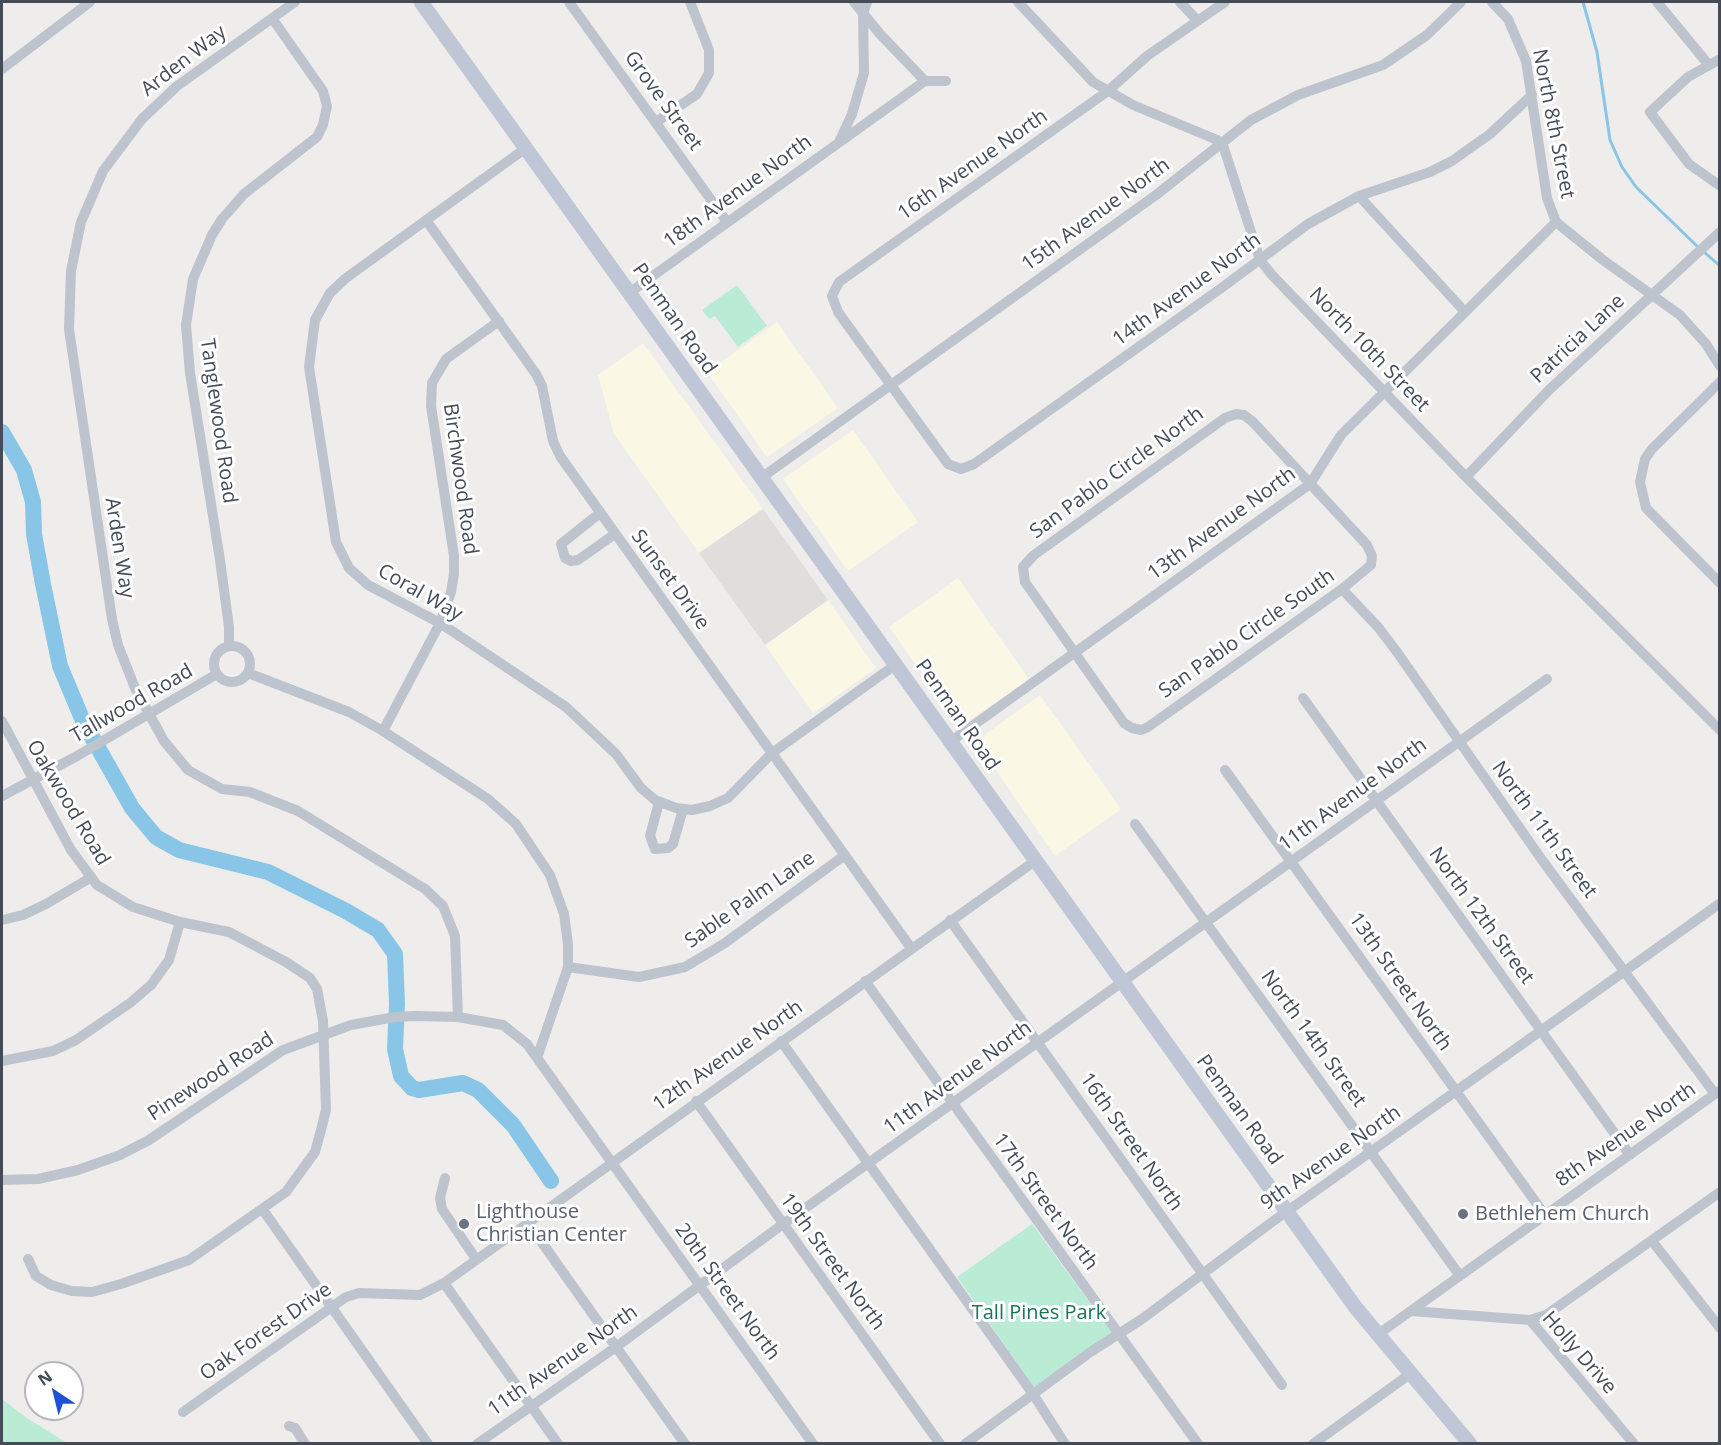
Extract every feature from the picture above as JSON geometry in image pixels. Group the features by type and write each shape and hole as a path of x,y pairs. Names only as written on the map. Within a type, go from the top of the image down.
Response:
{"street":[{"path":"2,67 90,2"},
{"name":"Arden Way","path":"295,2 177,86 142,119 103,171 81,222 75,246 69,329 110,608 118,645 148,715 175,755 199,778 222,789 250,792 298,811 426,889 443,906 455,936 458,1017"},
{"name":"Penman Road","path":"421,2 1287,1212 1377,1335 1470,1443"},
{"name":"Grove Street","path":"569,2 727,222"},
{"path":"656,122 697,94 709,73 709,50 690,2"},
{"path":"854,2 925,81 946,81"},
{"name":"18th Avenue North","path":"838,143 852,114 864,73 863,14 867,2"},
{"path":"1018,2 1087,76 1108,91 1132,105 1222,142"},
{"path":"1180,2 1197,20"},
{"name":"16th Avenue North","path":"891,386 834,304 832,296 839,282 1108,91 1147,56 1225,2"},
{"name":"15th Avenue North","path":"761,478 1156,195 1222,142 1273,106 1383,65 1427,35 1461,2"},
{"name":"North 8th Street","path":"1491,2 1508,19 1526,61 1547,198 1556,222 1680,315 1706,344 1719,366"},
{"path":"1657,2 1708,64"},
{"name":"Tanglewood Road","path":"229,646 229,627 190,373 186,325 193,279 212,235 222,219 244,194 317,137 323,125 327,106 323,91 272,18"},
{"path":"1719,59 1688,77 1650,112 1689,164 1719,186"},
{"name":"18th Avenue North","path":"629,292 925,81"},
{"name":"14th Avenue North","path":"891,386 948,464 961,469 974,464 1308,224 1359,196 1430,172 1452,160 1490,134 1532,95"},
{"name":"North 10th Street","path":"1222,142 1260,260 1466,477 1719,730"},
{"name":"Coral Way","path":"526,148 366,262 330,293 315,320 309,367 333,524 342,555 349,568 368,585 440,623 566,707 597,733 641,788 659,802 682,808 710,806 729,798 772,753 895,665"},
{"path":"1359,196 1465,312"},
{"name":"Sunset Drive","path":"426,220 499,321 542,386 553,441 561,456 911,948"},
{"name":"13th Avenue North","path":"950,742 1310,484 1341,435 1556,222"},
{"name":"Patricia Lane","path":"1466,477 1528,411 1719,232"},
{"name":"Birchwood Road","path":"383,731 440,623 451,592 454,556 431,406 432,383 439,366 454,350 499,321"},
{"path":"1719,382 1652,449 1641,471 1640,482 1646,508 1719,583"},
{"name":"San Pablo Circle North","path":"1075,653 1025,582 1023,567 1034,555 1225,418 1236,414 1253,422 1310,484"},
{"name":"San Pablo Circle South","path":"1075,653 1124,723 1141,730 1342,589 1371,565 1372,556 1367,545 1310,484"},
{"path":"600,513 561,544 565,558 570,561 578,560 615,534"},
{"name":"North 11th Street","path":"1342,589 1378,627 1542,860 1625,970 1649,1009 1717,1093"},
{"path":"229,646 245,651 250,662 248,673 233,682 227,681 217,674 213,662 215,656 229,646"},
{"path":"248,673 338,708 383,731 488,799 516,824 550,875 564,914 568,966 537,1058"},
{"name":"Tallwood Road","path":"2,796 33,781 217,674"},
{"name":"11th Avenue North","path":"477,1443 616,1347 783,1224 1292,862 1374,800 1547,679"},
{"name":"North 12th Street","path":"1303,698 1630,1155"},
{"name":"Oakwood Road","path":"2,721 71,850 90,878 124,903 180,922 229,932 250,941 310,978 321,1002 323,1034"},
{"name":"13th Street North","path":"1225,770 1356,948 1545,1215"},
{"path":"659,802 650,836 655,849 668,848 673,844 682,808"},
{"name":"North 14th Street","path":"1135,824 1460,1276"},
{"name":"Sable Palm Lane","path":"568,966 639,977 685,967 725,944 845,855"},
{"name":"12th Avenue North","path":"444,1283 611,1161 1035,861"},
{"path":"2,920 23,915 90,878"},
{"name":"9th Avenue North","path":"966,1443 1719,904"},
{"name":"16th Street North","path":"950,920 1282,1385"},
{"path":"2,1061 53,1051 76,1040 130,1003 152,985 169,960 180,922"},
{"name":"17th Street North","path":"865,981 1198,1443"},
{"name":"Pinewood Road","path":"2,1180 38,1179 78,1170 120,1155 149,1140 263,1062 323,1034 394,1017 458,1017 503,1025 517,1034 537,1058"},
{"path":"28,1259 36,1276 51,1285 72,1291 92,1292 189,1260 263,1210 286,1192 315,1152 326,1110 323,1034"},
{"path":"781,1041 1033,1394 1065,1443"},
{"name":"20th Street North","path":"537,1058 813,1443"},
{"name":"8th Avenue North","path":"1377,1335 1717,1093"},
{"name":"19th Street North","path":"696,1101 940,1443"},
{"path":"445,1178 440,1198 442,1209 476,1259"},
{"path":"1530,1320 1546,1315 1719,1192"},
{"path":"263,1210 428,1443"},
{"path":"528,1223 685,1443"},
{"path":"1652,1241 1719,1328"},
{"path":"444,1283 558,1443"},
{"name":"Oak Forest Drive","path":"183,1412 345,1297 359,1293 420,1295 444,1283"},
{"name":"Holly Drive","path":"1411,1311 1530,1320 1634,1443"},
{"path":"1313,1443 1410,1374"},
{"path":"289,1426 295,1428 305,1443"}],"shaded area":[{"path":"777,322 838,408 767,457 707,372"},
{"path":"643,343 763,509 699,553 614,434 598,375"},
{"path":"853,430 918,522 848,571 783,479"},
{"path":"763,509 828,600 765,645 699,553"},
{"path":"958,578 1029,679 960,727 889,627"},
{"path":"828,600 876,668 813,713 765,645"},
{"path":"1040,695 1121,809 1055,856 976,741"}],"green space":[{"path":"737,285 767,326 738,347 715,316 709,319 702,310"},
{"name":"Tall Pines Park","path":"1032,1224 1112,1333 1034,1387 957,1277"},
{"path":"2,1399 24,1416 24,1421 32,1421 67,1443 2,1443"}],"waterway":[{"path":"1583,2 1597,52 1610,140 1622,167 1636,187 1698,247"},
{"path":"1703,251 1720,266"},
{"path":"2,432 24,470 33,502 34,534 60,666 83,721 132,808 156,837 179,850 268,872 346,911 378,930 395,954 397,1004 395,1049 401,1076 412,1088 419,1090 463,1083 478,1090 513,1125 551,1181"}],"place":[{"name":"Bethlehem Church","path":"1463,1214"},
{"name":"Lighthouse Christian Center","path":"464,1224"}]}
